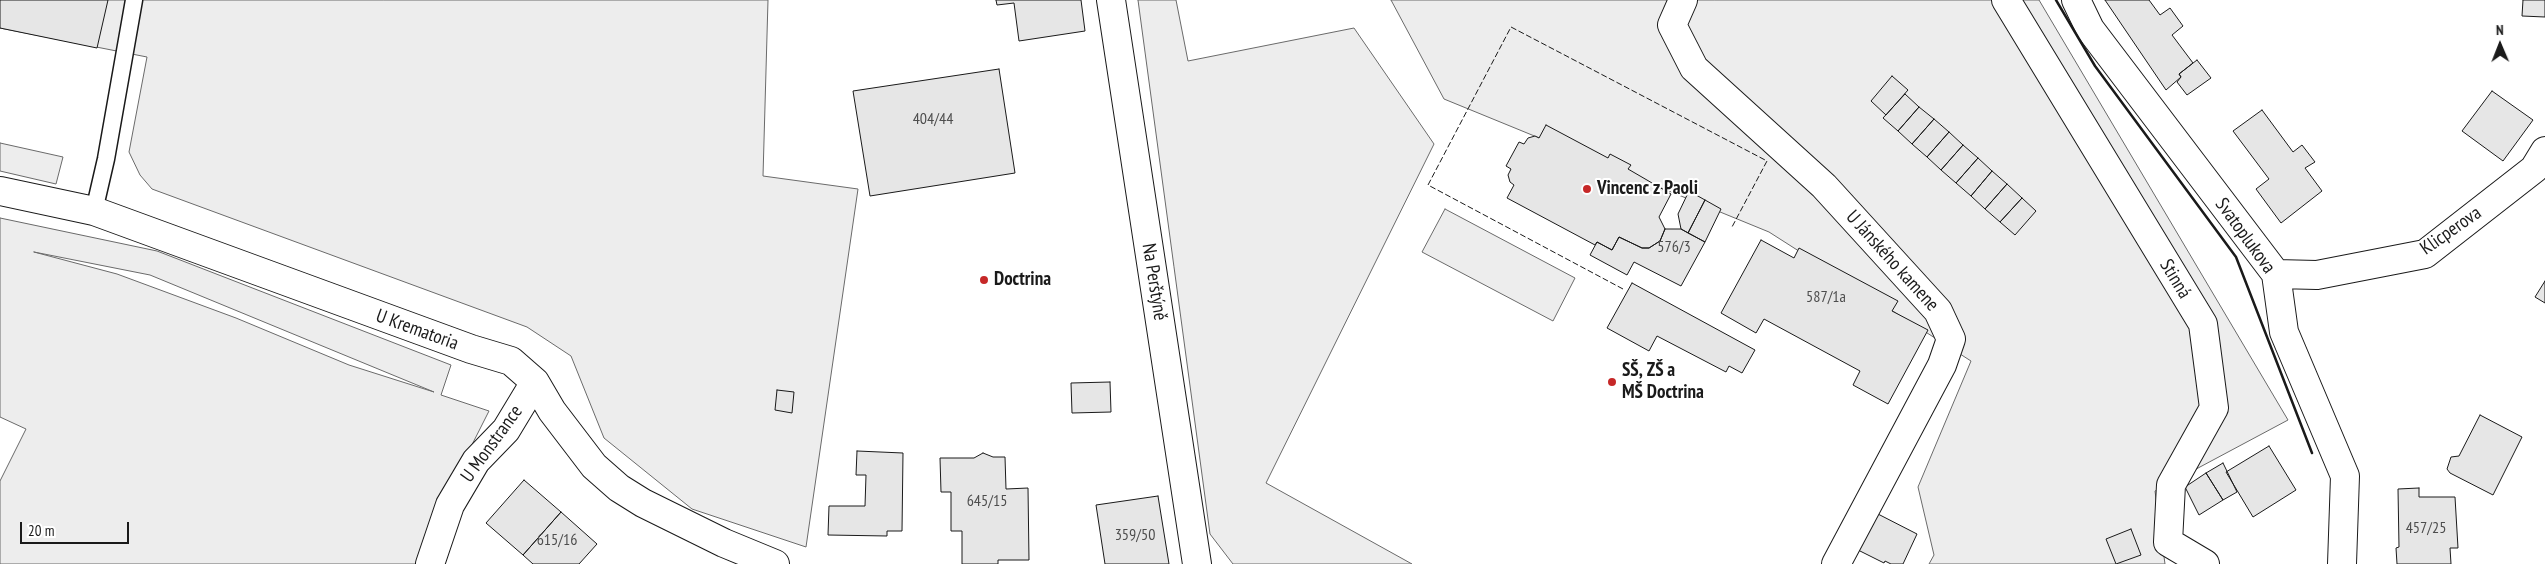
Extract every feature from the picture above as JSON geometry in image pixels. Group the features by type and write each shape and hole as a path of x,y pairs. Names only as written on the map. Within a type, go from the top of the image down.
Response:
{"street":[{"name":"Na Perštýně","path":"1111,0 1197,564"},
{"name":"U Jánského kamene","path":"1683,0 1672,24 1694,68 1824,186 1938,311 1951,338 1942,365 1836,564"},
{"name":"Stinná","path":"2006,0 2203,324 2214,408 2171,485 2168,542 2205,564"},
{"name":"Svatoplukova","path":"2076,0 2090,29 2276,274 2284,332 2345,476 2342,564"},
{"name":"Klicperova","path":"2276,274 2317,275 2425,254 2534,169 2545,151"},
{"name":"U Krematoria","path":"0,191 94,211 471,349 510,361 535,382 552,411 594,466 619,488 643,503 716,539 775,564"},
{"name":"U Monstrance","path":"430,564 450,505 476,461 506,430 535,382"}],"lane":[{"path":"94,211 106,159 134,0"}],"shaded area":[{"path":"0,0 768,0 763,176 858,189 806,547 692,509 604,438 571,356 527,327 152,189 140,175 129,152 147,57 0,28"},
{"path":"1138,0 1176,0 1188,61 1354,28 1434,144 1266,483 1412,564 1233,564 1210,534"},
{"path":"1391,0 2039,0 2288,420 2155,491 2165,564 1929,564 1934,555 1918,487 1971,361 1769,232 1444,99"},
{"path":"0,143 63,157 56,184 0,171"},
{"path":"1445,209 1575,278 1553,321 1422,252"},
{"path":"0,218 157,251 451,365 441,395 489,411 439,510 419,564 0,564 0,481 26,429 0,417","holes":["34,252 150,275 434,392 349,365 236,318 117,274"]}],"building":[{"path":"0,0 108,0 97,48 0,28"},
{"path":"996,0 1081,0 1085,31 1019,41 1014,3 997,5"},
{"path":"2105,0 2149,0 2160,15 2170,8 2183,26 2172,35 2193,63 2179,74 2181,77 2166,90"},
{"path":"2523,0 2545,0 2545,17 2522,16"},
{"path":"2197,60 2211,78 2187,95 2177,82 2181,77 2179,74"},
{"path":"999,69 1015,173 870,196 853,91"},
{"path":"1892,76 1908,90 1886,115 1871,101"},
{"path":"2492,91 2533,120 2503,161 2462,131"},
{"path":"1905,94 1919,107 1898,131 1883,118"},
{"path":"1919,107 1934,119 1912,144 1898,131"},
{"path":"2262,110 2293,152 2302,145 2315,162 2305,168 2322,191 2281,223 2256,189 2269,179 2233,131"},
{"path":"1934,119 1949,132 1927,157 1912,144"},
{"name":"Vincenc z Paoli","path":"1546,125 1608,158 1610,154 1631,165 1628,169 1671,194 1659,217 1665,229 1660,241 1649,248 1642,248 1619,237 1612,250 1597,242 1595,245 1507,198 1514,185 1510,182 1508,175 1511,169 1506,166 1519,142 1524,144 1528,138 1535,136 1539,138"},
{"path":"1949,132 1963,145 1941,170 1927,157"},
{"path":"1963,145 1978,158 1956,183 1941,170"},
{"path":"1978,158 1992,171 1971,196 1956,183"},
{"path":"1992,171 2007,184 1985,209 1971,196"},
{"path":"2007,184 2022,198 2000,222 1985,209"},
{"path":"1689,191 1705,200 1688,233 1681,229 1678,214"},
{"path":"2022,198 2036,211 2015,235 2000,222"},
{"path":"1705,200 1721,209 1705,242 1688,233"},
{"path":"1665,229 1681,229 1705,242 1681,286 1634,262 1627,275 1590,255 1597,242 1612,250 1619,237 1642,248 1649,248 1660,241"},
{"path":"1761,240 1794,258 1799,248 1898,301 1892,311 1928,330 1888,404 1853,385 1860,371 1764,319 1756,333 1721,313"},
{"path":"2545,281 2545,303 2535,297"},
{"path":"1632,283 1755,350 1742,373 1729,366 1726,372 1657,336 1649,351 1607,328"},
{"path":"1110,382 1111,412 1072,413 1071,383"},
{"path":"777,390 794,392 792,413 775,410"},
{"path":"2480,415 2522,437 2493,495 2450,473 2447,469 2451,457 2459,456"},
{"path":"2269,446 2296,490 2253,517 2226,472"},
{"path":"857,451 903,453 902,531 887,531 887,536 828,535 829,506 865,506 866,475 856,475"},
{"path":"983,453 993,457 1005,457 1006,489 1028,488 1029,560 998,560 998,564 962,564 962,531 951,531 951,492 941,492 940,458 974,458"},
{"path":"2223,463 2237,492 2223,500 2206,473"},
{"path":"2206,473 2223,500 2199,515 2185,487"},
{"path":"524,480 561,512 523,555 486,523"},
{"path":"2419,488 2419,497 2455,497 2458,548 2450,548 2451,564 2397,564 2396,548 2399,547 2398,489"},
{"path":"1158,496 1169,564 1105,564 1096,505"},
{"path":"561,512 597,544 579,564 533,564 523,555"},
{"path":"1876,513 1917,534 1903,564 1891,564 1885,561 1884,563 1858,550"},
{"path":"2131,529 2141,555 2116,564 2106,539"}],"fence":[{"path":"1623,289 1428,185 1511,27 1767,161 1732,227"}],"wall":[{"path":"2056,0 2095,66 2236,257 2312,453"}],"place":[{"name":"Vincenc z Paoli","path":"1587,189"},
{"name":"Doctrina","path":"984,280"},
{"name":"SŠ, ZŠ a MŠ Doctrina","path":"1612,382"}]}
